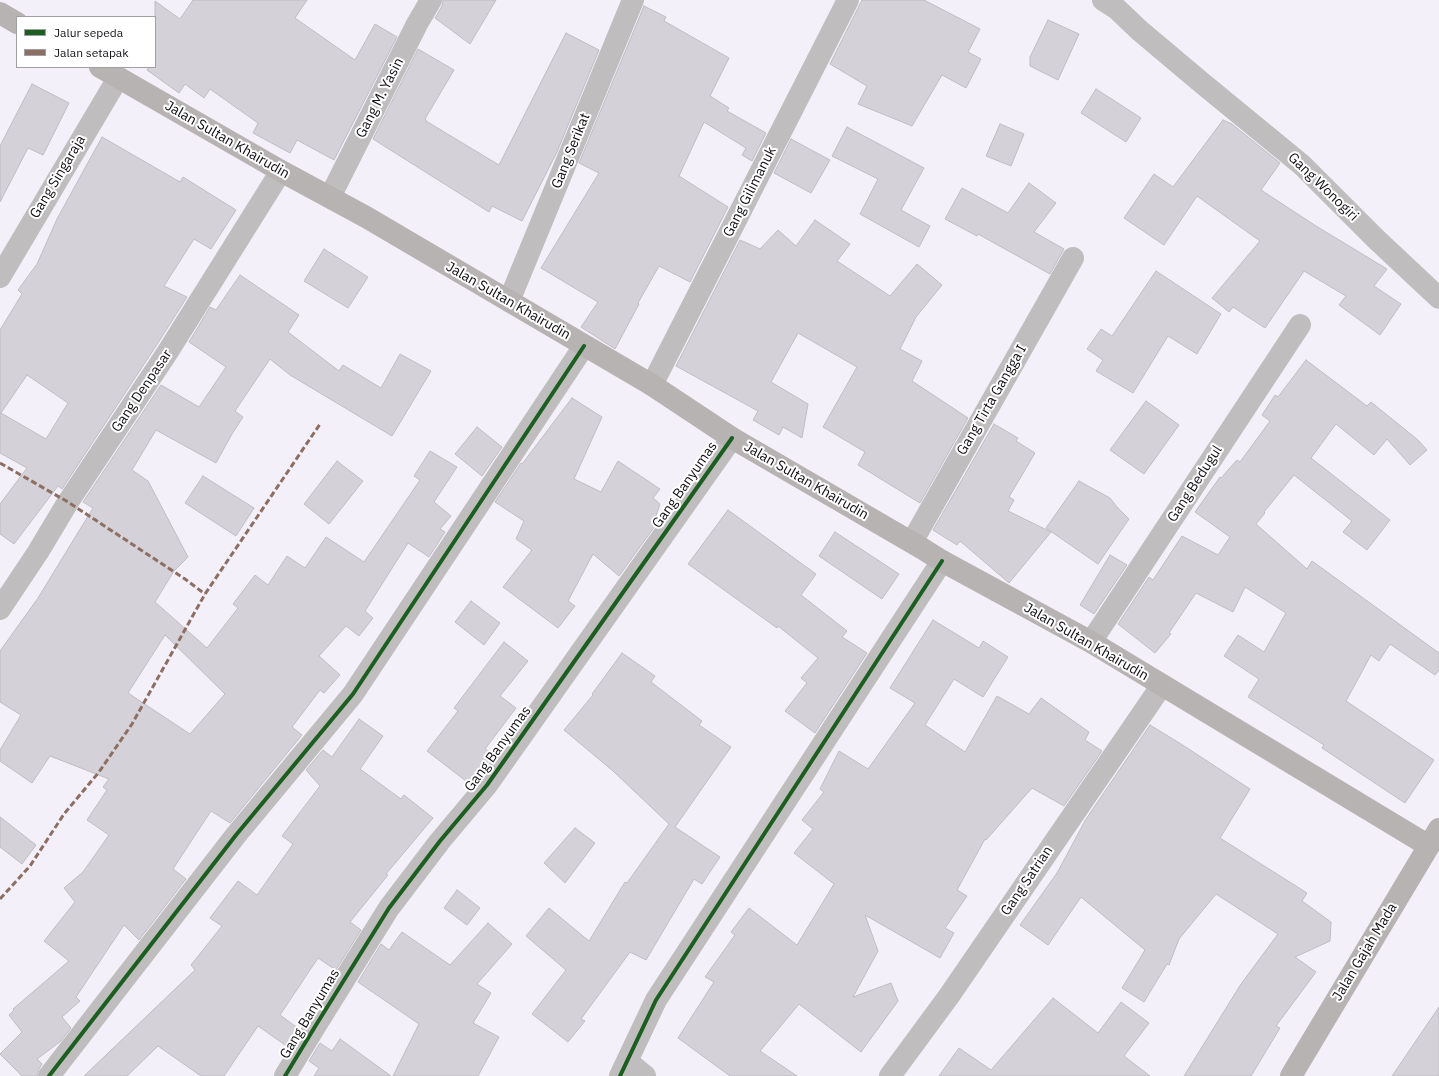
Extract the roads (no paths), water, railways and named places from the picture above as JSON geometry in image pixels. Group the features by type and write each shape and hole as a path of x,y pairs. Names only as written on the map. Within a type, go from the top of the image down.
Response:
{"main road":[{"path":"0,14 16,22"},
{"name":"Jalan Sultan Khairudin","path":"109,72 281,171 330,197 509,301 652,385 732,438 912,542 942,561 1091,642 1162,685 1434,837"},
{"name":"Jalan Gajah Mada","path":"1291,1076 1434,837"}],"street":[{"name":"Gang M. Yasin","path":"330,197 417,24 431,0"},
{"name":"Gang Serikat","path":"509,301 633,0"},
{"name":"Gang Gilimanuk","path":"652,385 848,0"},
{"name":"Gang Wonogiri","path":"1114,3 1139,30 1302,165 1376,239 1439,298"},
{"name":"Gang Singaraja","path":"0,277 57,179 109,72"},
{"name":"Gang Denpasar","path":"0,609 38,552 68,502 167,353 281,171"},
{"name":"Gang Tirta Gangga I","path":"912,542 1073,258"},
{"name":"Gang Bedugul","path":"1091,642 1300,325"},
{"path":"49,1076 236,835 353,694 584,346"},
{"name":"Gang Banyumas","path":"285,1076 390,908 440,841 492,779 732,438"},
{"path":"646,1076 624,1068 656,1000 942,561"},
{"name":"Gang Satrian","path":"890,1076 949,996 1162,685"}]}
